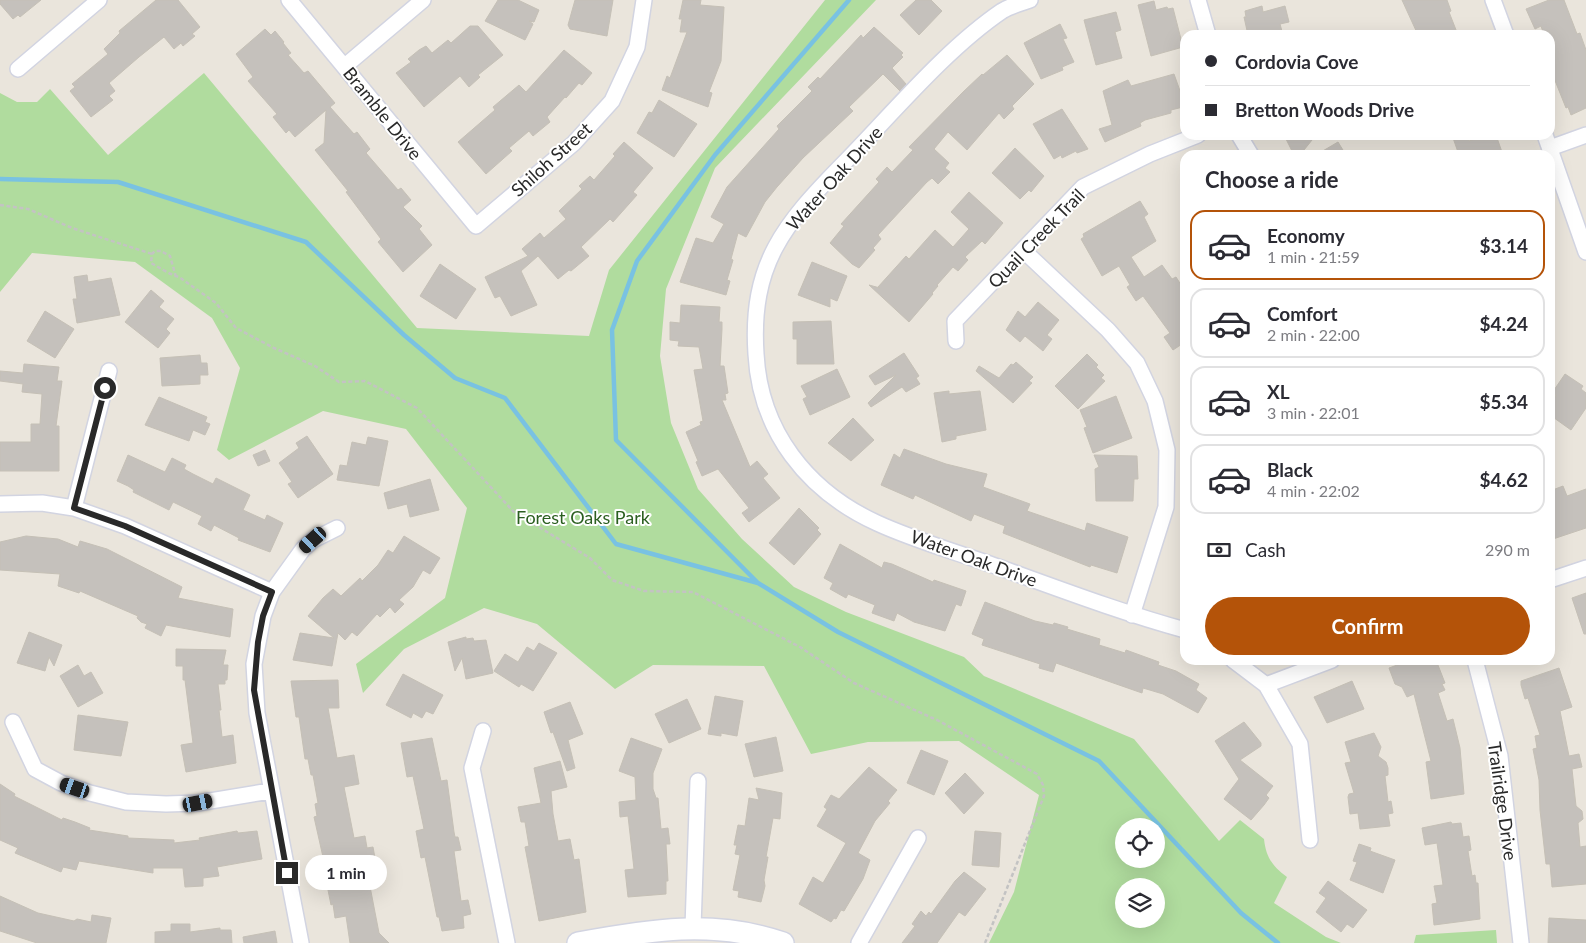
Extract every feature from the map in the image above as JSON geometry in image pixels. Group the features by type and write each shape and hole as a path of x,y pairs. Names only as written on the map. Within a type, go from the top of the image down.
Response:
{"street":[{"path":"18,69 98,0"},
{"name":"Bramble Drive","path":"289,0 476,226"},
{"path":"345,66 423,0"},
{"name":"Shiloh Street","path":"476,226 574,143 612,101 637,47 644,0"},
{"name":"Water Oak Drive","path":"1030,0 1004,10 958,46 823,185 786,227 763,272 754,321 757,374 771,423 797,464 832,496 876,523 1132,615 1180,629"},
{"path":"1198,0 1207,30"},
{"path":"1493,0 1504,30"},
{"path":"1555,140 1586,135"},
{"name":"Quail Creek Trail","path":"956,341 955,321 1083,187 1150,154 1185,140"},
{"path":"1555,161 1586,252"},
{"path":"1023,250 1108,330 1131,356 1137,363 1155,401 1168,450 1166,507 1132,615"},
{"path":"74,508 109,371"},
{"path":"0,504 42,503 74,508 125,526 272,592"},
{"path":"301,943 270,791 254,690 254,664 259,633 272,592 303,549 313,540 337,528"},
{"path":"1555,578 1586,568"},
{"path":"1240,665 1266,685 1300,744 1310,840"},
{"path":"1266,685 1319,665"},
{"name":"Trailridge Drive","path":"1475,665 1500,756 1521,943"},
{"path":"13,722 35,769 61,783 90,793 126,802 166,804 198,803 270,791"},
{"path":"483,731 472,768 507,943"},
{"path":"693,927 698,781"},
{"path":"859,943 918,838"},
{"path":"578,943 645,931 693,927 732,931 783,943"}],"path":[{"path":"0,206 28,209 72,228 152,254"},
{"path":"176,276 170,256 155,250 152,254 151,263 176,276 216,304 236,328 274,348 315,366 339,382 365,381 417,408 514,512 590,558 612,580 644,591 693,592 800,646 854,683 937,720 1037,774 1043,785 1044,796 985,943"}],"green space":[{"name":"Forest Oaks Park","path":"825,0 876,0 715,168 666,289 660,356 671,423 698,489 742,539 794,587 846,612 964,657 984,676 1134,739 1219,841 1240,820 1264,839 1266,851 1271,861 1287,877 1274,903 1326,937 1341,943 989,943 1014,892 1039,795 959,741 868,742 811,754 764,666 653,665 615,689 537,624 484,608 404,649 363,693 356,664 445,598 467,508 406,429 323,411 229,460 217,450 240,368 212,318 135,262 32,253 0,292 0,93 17,102 37,102 50,89 108,155 204,73 417,328 589,336 609,270"},
{"path":"1496,930 1497,943 1414,943 1416,935"}],"building":[{"path":"0,0 41,0 20,17 18,15 13,19 0,4"},
{"path":"156,0 178,0 200,27 192,34 195,36 183,46 181,43 174,49 164,37 109,83 115,91 109,96 113,100 91,117 70,91 75,87 72,84 108,54 104,49 120,33 119,31"},
{"path":"498,0 518,0 539,10 534,22 529,21 533,24 525,40 485,21"},
{"path":"575,0 613,0 607,36 570,29 568,25"},
{"path":"683,0 701,0 700,5 724,7 721,61 709,92 712,93 708,107 662,90 667,76 670,78 687,32 680,32 682,19 679,19"},
{"path":"916,0 931,0 942,11 919,35 900,15"},
{"path":"1402,0 1447,0 1451,11 1449,12 1456,30 1416,30"},
{"path":"1549,0 1564,0 1577,34 1580,33 1586,50 1586,108 1571,115 1568,107 1566,108 1555,80 1555,30 1542,30 1541,26 1535,29 1526,9"},
{"path":"1154,1 1156,10 1167,7 1168,9 1173,8 1180,35 1180,48 1151,56 1138,5"},
{"path":"1262,6 1263,12 1285,6 1289,22 1280,24 1282,30 1247,30 1244,17 1246,17 1245,11"},
{"path":"1116,12 1121,30 1115,32 1122,58 1096,65 1084,20"},
{"path":"1060,24 1067,38 1063,39 1074,62 1062,67 1063,70 1041,79 1024,43"},
{"path":"470,26 478,26 503,55 478,75 480,77 469,87 460,76 424,107 396,73 411,62 408,59 419,50 426,46 432,53 448,40 451,43"},
{"path":"874,27 903,53 901,55 903,57 892,68 906,84 900,91 883,74 849,107 853,111 803,158 777,187 765,202 746,237 738,233 731,259 733,260 727,280 730,281 726,295 680,282 696,238 713,243 724,224 711,217 727,187 779,129 777,126 812,91 808,87 818,77 820,79 861,35 863,38"},
{"path":"265,29 271,35 275,31 291,53 288,55 304,73 308,71 335,103 330,107 354,134 357,132 370,149 366,153 398,190 401,188 411,200 403,207 422,226 419,229 432,245 403,272 378,242 381,239 346,192 348,191 315,150 324,143 326,110 295,137 289,130 286,133 273,117 277,114 248,81 253,77 236,54"},
{"path":"564,50 592,73 582,85 579,83 547,117 550,122 533,136 529,131 509,148 512,151 486,174 458,142 495,110 493,107 519,85 526,92"},
{"path":"1007,55 1034,84 1012,106 1014,109 1004,119 999,113 967,150 948,132 934,149 949,163 945,168 950,172 938,184 932,178 927,182 878,235 881,239 873,248 875,250 859,268 852,264 830,243 844,226 841,224 879,182 876,179 887,167 892,172 913,150 909,147 963,92 982,74"},
{"path":"1174,74 1180,91 1180,108 1171,110 1171,113 1145,120 1140,123 1141,126 1105,142 1099,129 1112,125 1103,91 1128,80 1131,86"},
{"path":"659,100 697,124 674,157 637,133 649,112 652,113"},
{"path":"1062,109 1088,149 1077,153 1076,151 1062,158 1061,155 1054,159 1033,124"},
{"path":"1286,140 1312,140 1304,150 1292,150"},
{"path":"1454,140 1498,140 1501,150 1457,150"},
{"path":"624,142 653,168 633,192 637,195 613,222 610,219 581,247 589,256 571,271 569,270 558,279 538,256 521,271 537,305 511,316 500,296 495,298 485,277 528,256 522,249 540,233 544,238 566,219 559,211 582,189 579,186 590,176 594,180 615,156 613,154"},
{"path":"1338,142 1343,150 1324,150"},
{"path":"1015,148 1044,176 1031,192 1029,190 1020,199 992,173"},
{"path":"969,192 1003,223 985,244 982,241 965,257 968,260 958,271 953,267 909,322 869,285 880,288 878,287 906,256 909,259 935,230 953,247 969,229 951,212"},
{"path":"1140,201 1148,214 1144,217 1156,241 1131,257 1144,277 1162,265 1172,279 1176,277 1180,283 1180,345 1173,350 1164,337 1170,333 1143,296 1136,301 1127,287 1130,285 1119,266 1102,276 1081,239 1084,237 1083,234"},
{"path":"812,262 847,276 837,301 830,298 830,307 798,295"},
{"path":"440,264 476,289 456,319 420,296"},
{"path":"87,275 88,282 111,278 120,315 77,323 73,299 77,299 74,277"},
{"path":"151,290 164,301 159,307 174,319 166,329 170,333 158,348 125,322"},
{"path":"1038,302 1059,320 1047,335 1052,339 1043,351 1025,336 1020,342 1006,330 1018,311 1025,317"},
{"path":"681,305 720,307 719,322 722,322 722,329 720,366 724,366 728,393 725,394 726,400 722,400 750,467 757,461 768,474 763,478 780,498 749,522 742,513 749,508 718,469 702,476 686,432 701,425 700,422 703,421 694,370 703,369 699,347 678,346 679,341 670,340 670,322 680,323"},
{"path":"45,311 74,329 55,358 27,341"},
{"path":"831,321 834,364 797,364 797,339 793,339 793,322"},
{"path":"904,353 919,376 916,378 920,384 906,392 902,387 871,407 868,403 896,375 875,385 869,376"},
{"path":"1087,354 1098,365 1096,367 1104,375 1101,378 1105,381 1078,409 1055,386"},
{"path":"200,355 201,363 207,363 208,375 200,375 200,384 162,386 160,358"},
{"path":"1016,362 1033,377 1029,381 1032,383 1013,403 976,371 979,366 999,378 1011,364 1013,365"},
{"path":"24,364 59,367 57,381 62,381 56,426 59,426 59,471 0,471 0,442 31,442 31,424 40,424 42,394 22,392 23,384 0,381 0,371 23,373"},
{"path":"837,369 850,397 810,415 803,399 807,397 801,386"},
{"path":"1565,374 1583,386 1581,389 1586,393 1586,408 1571,430 1555,419 1555,389"},
{"path":"949,391 949,394 980,391 986,430 956,436 956,439 942,442 934,393"},
{"path":"1116,396 1132,438 1093,453 1084,428 1087,427 1080,410"},
{"path":"159,397 207,417 205,422 210,424 205,435 193,430 189,441 145,425"},
{"path":"853,418 874,440 851,461 828,443"},
{"path":"307,436 333,474 298,498 288,484 292,482 279,463 299,448 296,443"},
{"path":"368,437 388,441 379,486 337,480 340,465 347,466 352,442 366,445"},
{"path":"904,449 946,464 987,474 983,487 1030,504 1027,511 1085,531 1087,523 1128,537 1117,573 1091,565 1090,567 1003,533 1005,526 974,514 971,521 915,495 913,499 881,485 894,454 900,458"},
{"path":"265,450 270,461 258,466 253,455"},
{"path":"128,455 165,472 172,458 186,465 184,469 213,484 216,478 250,495 243,510 265,520 267,515 283,523 270,552 238,540 239,538 214,525 211,531 198,524 202,516 173,502 169,510 133,492 134,490 117,481"},
{"path":"1094,455 1137,456 1138,479 1134,479 1133,501 1096,501 1095,469 1099,467"},
{"path":"430,479 439,510 410,517 407,504 388,509 384,493"},
{"path":"1563,486 1567,496 1586,489 1586,528 1555,538 1555,489"},
{"path":"799,508 819,528 817,530 821,534 794,565 769,543"},
{"path":"26,536 58,539 78,547 80,541 107,549 182,587 178,598 233,609 230,637 166,625 161,636 145,628 147,624 141,622 137,618 138,616 80,591 79,593 58,586 60,574 0,570 0,542"},
{"path":"404,536 440,558 430,574 423,570 413,587 399,600 404,604 395,613 390,607 380,617 377,614 357,636 352,632 345,640 338,633 332,666 293,660 300,633 334,638 308,616 323,598 333,589 341,596 360,578 362,581 378,565 388,550 393,553"},
{"path":"840,544 882,568 884,562 892,564 933,582 934,580 966,591 961,606 956,604 945,631 914,622 897,613 894,621 872,613 875,605 848,594 846,598 830,589 833,583 824,578"},
{"path":"1586,593 1586,634 1584,634 1572,598"},
{"path":"985,602 1035,621 1053,625 1054,623 1100,639 1099,645 1125,653 1126,650 1159,662 1158,665 1176,671 1199,684 1196,690 1207,698 1198,713 1163,694 1143,688 1142,693 1056,663 1053,672 1039,668 1040,664 982,645 984,639 972,634"},
{"path":"29,632 62,645 54,666 49,657 45,671 17,663"},
{"path":"466,637 466,639 473,638 474,641 486,640 493,673 466,679 462,658 455,671 448,642"},
{"path":"539,643 557,653 533,691 521,684 519,687 494,671 505,654 518,662 527,647 534,651"},
{"path":"176,649 226,650 223,665 228,665 227,680 225,680 225,684 218,684 221,710 219,710 222,737 233,735 236,763 186,772 181,745 193,743 185,680 183,680 183,666 176,666"},
{"path":"78,665 84,676 91,672 103,693 78,707 60,676"},
{"path":"1397,665 1438,665 1445,683 1442,684 1445,690 1438,693 1447,721 1453,719 1460,748 1464,794 1431,799 1426,762 1431,761 1414,694 1407,697 1402,687 1395,684 1389,668"},
{"path":"1559,668 1572,707 1560,711 1569,756 1579,754 1582,767 1572,769 1576,806 1582,811 1583,819 1578,823 1580,847 1586,846 1586,884 1552,887 1550,864 1546,864 1539,780 1533,749 1537,748 1535,736 1540,735 1528,698 1525,699 1521,681"},
{"path":"403,674 443,695 433,714 426,711 422,718 413,713 411,718 386,705"},
{"path":"338,680 339,708 328,708 337,758 354,755 359,784 344,787 354,838 365,836 367,848 373,847 377,869 367,871 379,933 389,943 350,943 346,916 335,918 328,890 330,883 325,856 323,857 314,817 317,816 315,804 318,803 313,775 311,775 308,759 305,759 299,717 296,717 291,681"},
{"path":"1352,681 1364,709 1327,723 1314,697"},
{"path":"715,696 743,701 737,736 721,733 721,736 708,734"},
{"path":"687,699 701,729 669,743 655,714"},
{"path":"570,702 583,734 568,740 575,768 567,771 544,712"},
{"path":"78,715 128,722 121,756 74,750"},
{"path":"1244,722 1261,743 1261,746 1240,760 1273,786 1266,795 1269,798 1251,820 1224,799 1239,779 1215,741"},
{"path":"1374,733 1381,747 1378,756 1386,762 1388,768 1388,775 1385,776 1388,802 1391,801 1393,813 1388,814 1390,826 1360,829 1358,813 1350,814 1348,797 1349,794 1354,793 1345,763 1351,762 1345,742"},
{"path":"776,737 783,771 754,777 745,744"},
{"path":"432,738 441,781 447,780 455,837 458,837 461,850 454,851 461,901 468,900 471,914 463,916 464,928 442,931 439,917 437,917 425,857 421,858 416,831 424,829 413,776 407,777 401,743"},
{"path":"631,738 662,749 653,773 653,789 656,798 658,798 661,829 668,828 670,844 666,844 668,881 666,881 666,894 628,897 625,870 634,869 628,816 620,817 619,802 636,800 635,777 619,771"},
{"path":"921,750 948,761 934,795 907,783"},
{"path":"560,761 567,787 551,791 553,814 558,841 570,839 574,860 579,859 586,912 539,921 525,847 529,846 525,822 521,822 518,807 541,803 534,768"},
{"path":"869,767 897,790 888,801 890,803 875,821 858,853 870,860 863,879 844,911 841,910 836,919 834,918 831,922 799,904 813,877 823,883 846,843 817,826 827,809 824,807 831,795 839,799"},
{"path":"965,773 984,793 964,814 945,793"},
{"path":"0,784 15,794 14,796 62,820 63,818 75,822 90,828 89,830 128,836 128,838 174,840 174,843 200,840 199,838 237,831 238,833 257,831 262,859 217,867 219,876 203,878 203,886 185,887 183,868 153,868 153,873 79,861 76,870 63,867 61,872 15,853 18,848 0,840"},
{"path":"756,788 782,793 780,819 773,818 766,857 768,857 764,880 765,886 761,902 738,897 739,891 733,890 740,855 735,854 737,845 734,845 738,825 745,826 749,798 759,800"},
{"path":"1451,822 1452,824 1461,823 1463,837 1469,836 1471,850 1468,851 1472,876 1475,875 1476,883 1478,883 1480,919 1434,925 1432,904 1437,903 1434,886 1443,885 1437,843 1425,845 1422,828"},
{"path":"975,831 1001,833 999,867 972,865"},
{"path":"1359,844 1371,848 1370,851 1395,860 1383,893 1350,880 1357,862 1353,861"},
{"path":"964,872 986,889 965,916 959,912 937,943 902,943 915,926 912,924 921,911 926,916 929,912 931,914 955,881"},
{"path":"1328,881 1367,910 1353,928 1347,924 1341,932 1316,912 1326,898 1319,893"},
{"path":"0,896 38,913 74,921 77,919 91,922 92,915 111,918 106,943 37,943 0,931"},
{"path":"1549,918 1586,920 1586,943 1548,943"},
{"path":"171,924 190,924 190,932 220,928 220,930 231,930 232,943 155,943 155,932 171,931"},
{"path":"275,931 277,943 244,943 243,937"}],"waterway":[{"path":"757,582 616,440 612,330 637,261 715,155 849,0"},
{"path":"0,179 118,182 306,242 404,335 455,378 505,398 616,544 758,583 838,632 1099,761 1241,913 1278,943"}],"route":[{"path":"105,388 74,508 125,526 272,592 263,616 258,642 254,664 254,690 270,791 287,873"}]}
